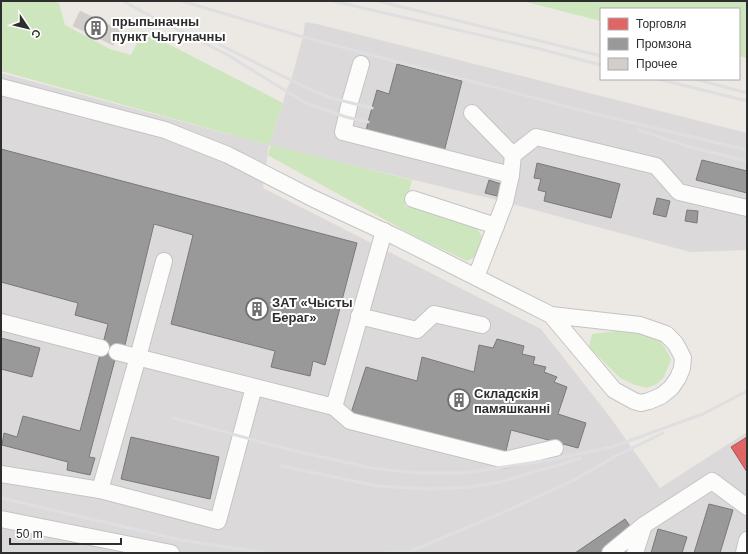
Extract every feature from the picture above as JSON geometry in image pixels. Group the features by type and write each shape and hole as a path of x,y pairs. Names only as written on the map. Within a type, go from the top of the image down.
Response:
{"lane":[{"path":"361,64 343,132 511,175"},
{"path":"1,87 165,130 228,155 312,198 384,231 551,315 640,325 666,334 675,342 682,358 682,368 678,378 671,388 661,396 641,403 634,401 614,390 551,315"},
{"path":"472,113 513,155"},
{"path":"476,277 505,202 511,175 513,155 536,137 656,166 678,192 747,208"},
{"path":"413,199 496,226"},
{"path":"334,407 384,231"},
{"path":"100,490 164,261"},
{"path":"360,316 417,330 434,314 482,325"},
{"path":"1,322 334,407 350,421 505,460 555,448"},
{"path":"1,474 100,490 218,521 254,387"},
{"path":"610,553 644,525 712,482 747,507"},
{"path":"1,519 171,553"},
{"path":"635,553 644,525"},
{"path":"744,553 747,540"}],"shaded area":[{"path":"305,22 317,24 747,133 747,250 690,252 505,202 269,145 286,91 291,80 303,37"},
{"path":"1,73 269,145 263,188 541,329 610,417 660,488 747,432 747,553 1,553"}],"green space":[{"path":"1,1 53,1 59,3 65,25 110,49 131,55 143,31 283,103 269,145 1,71"},
{"path":"522,1 747,1 747,58 740,56 740,8 600,8 600,21"},
{"path":"271,145 412,180 405,206 451,218 474,226 483,239 480,248 475,257 467,261 418,238 268,155"},
{"path":"625,330 648,334 659,340 663,345 671,360 664,377 657,384 647,388 635,385 620,378 589,347 592,334"}],"building: Торговля":[{"path":"747,437 747,472 731,447"}],"building: Промзона":[{"path":"397,64 462,81 444,152 366,131 377,90 389,94"},
{"name":"ЗАТ «Чысты Бераг»","path":"1,149 357,243 325,365 313,361 310,376 271,367 275,351 171,324 193,235 154,224 124,349 117,352 89,457 95,458 90,475 67,470 68,462 2,445 4,433 17,437 23,416 80,431 108,324 75,315 78,303 1,282"},
{"path":"702,160 747,171 747,193 696,180"},
{"path":"537,163 620,184 611,218 544,201 546,192 538,190 541,179 534,178"},
{"path":"489,180 501,184 497,196 485,193"},
{"path":"657,198 670,201 666,217 653,214"},
{"path":"687,210 698,211 697,223 685,221"},
{"path":"1,338 40,348 32,377 1,369"},
{"name":"Складскія памяшканні","path":"497,339 524,346 522,354 535,357 533,364 546,367 544,372 557,377 554,382 567,387 558,414 586,423 578,448 511,430 505,455 351,413 366,367 417,381 422,357 474,372 479,345 493,348"},
{"path":"131,437 219,457 210,499 121,479"},
{"path":"709,504 733,510 720,553 694,553"},
{"path":"625,519 634,532 603,553 575,553"},
{"path":"658,529 687,537 682,553 651,553"}],"building: Прочее":[{"name":"прыпыначны пункт Чыгуначны","path":"80,11 120,30 113,45 73,26"}],"railway":[{"path":"123,1 226,54 306,103 346,117 368,122"},
{"path":"182,1 303,37 588,112 747,150"},
{"path":"333,1 540,49 600,65"},
{"path":"378,1 600,56"},
{"path":"220,45 307,88 331,98 372,108"},
{"path":"662,80 747,101"},
{"path":"699,80 747,93"},
{"path":"639,130 690,147 747,161"},
{"path":"174,418 287,449 371,468 417,473 464,473 550,460 612,447 703,414 747,391"},
{"path":"381,553 411,551 504,512 572,481 616,456 663,433"},
{"path":"282,466 377,486 429,489 471,487 500,482 580,458"},
{"path":"1,498 181,540 266,553"}],"place":[{"name":"прыпыначны пункт Чыгуначны","path":"96,28"},
{"name":"ЗАТ «Чысты Бераг»","path":"257,309"},
{"name":"Складскія памяшканні","path":"459,400"}]}
